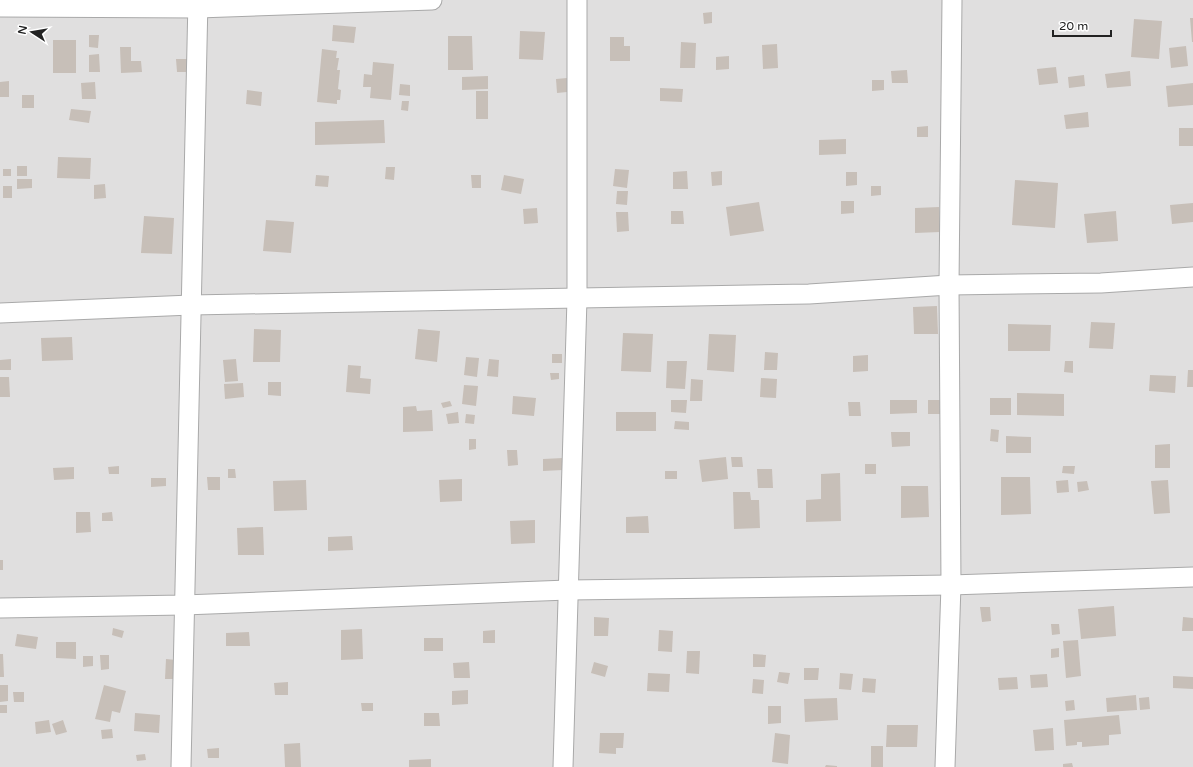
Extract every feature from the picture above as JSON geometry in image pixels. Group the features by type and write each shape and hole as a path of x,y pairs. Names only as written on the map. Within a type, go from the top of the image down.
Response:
{"street":[{"path":"0,7 432,0"},
{"path":"563,767 577,299 577,0"},
{"path":"945,767 951,585 949,285 952,0"},
{"path":"181,767 190,305 198,4"},
{"path":"0,313 190,305 809,294 949,285 1101,283 1193,278"},
{"path":"0,608 184,606 568,590 951,585 1193,577"}],"shaded area":[{"path":"0,0 1193,0 1193,767 0,767"}],"building":[{"path":"712,12 712,23 704,24 703,13"},
{"path":"1190,18 1193,18 1193,42 1192,42"},
{"path":"1134,19 1162,21 1159,59 1131,57"},
{"path":"333,25 356,27 354,43 332,41"},
{"path":"520,31 545,32 543,60 519,59"},
{"path":"89,35 99,35 98,48 89,47"},
{"path":"448,36 472,36 473,70 448,70"},
{"path":"610,37 624,37 624,46 630,46 630,61 610,61"},
{"path":"53,40 76,40 76,73 53,73"},
{"path":"681,42 696,43 695,68 680,68"},
{"path":"777,44 778,68 763,69 762,45"},
{"path":"1186,46 1188,66 1171,68 1169,48"},
{"path":"120,47 131,47 131,61 141,61 142,72 121,73"},
{"path":"322,49 337,51 336,58 339,58 337,70 340,70 338,89 341,90 340,100 337,100 337,104 317,102"},
{"path":"99,54 100,72 89,72 89,55"},
{"path":"729,56 729,69 716,70 716,57"},
{"path":"176,59 187,59 188,72 177,72"},
{"path":"373,62 394,64 391,100 370,98 371,87 363,87 364,74 372,75"},
{"path":"1056,67 1058,83 1039,85 1037,69"},
{"path":"907,70 908,83 892,83 891,71"},
{"path":"1130,71 1131,86 1107,88 1105,74"},
{"path":"1084,75 1085,86 1069,88 1068,77"},
{"path":"488,76 488,89 462,90 462,77"},
{"path":"567,78 567,92 557,93 556,79"},
{"path":"872,80 884,80 884,90 872,91"},
{"path":"9,81 9,97 0,97 0,82"},
{"path":"95,82 96,99 82,99 81,83"},
{"path":"1193,83 1193,105 1168,107 1166,86"},
{"path":"400,84 410,85 410,96 399,95"},
{"path":"660,88 683,89 682,102 660,101"},
{"path":"247,90 262,92 261,106 246,104"},
{"path":"476,91 488,91 488,119 476,119"},
{"path":"22,95 34,95 34,108 22,108"},
{"path":"402,101 409,101 408,111 401,110"},
{"path":"71,109 91,111 89,123 69,120"},
{"path":"1088,112 1089,127 1066,129 1064,115"},
{"path":"384,120 385,143 315,145 315,122"},
{"path":"928,126 928,137 917,137 917,127"},
{"path":"1179,128 1193,128 1193,146 1179,146"},
{"path":"846,139 846,154 819,155 819,140"},
{"path":"58,157 91,158 90,179 57,178"},
{"path":"17,166 27,166 27,176 17,176"},
{"path":"386,167 395,167 394,180 385,179"},
{"path":"3,169 11,169 11,176 3,176"},
{"path":"615,169 629,170 627,188 613,186"},
{"path":"687,171 688,189 673,189 673,172"},
{"path":"722,171 722,185 712,186 711,172"},
{"path":"846,172 857,172 857,185 846,186"},
{"path":"316,175 329,176 328,187 315,186"},
{"path":"471,175 481,175 481,188 472,188"},
{"path":"504,175 524,179 521,194 501,190"},
{"path":"17,179 32,179 32,188 17,189"},
{"path":"1015,180 1058,183 1055,228 1012,225"},
{"path":"105,184 106,198 94,199 94,185"},
{"path":"3,186 12,186 12,198 3,198"},
{"path":"871,186 881,186 881,195 871,196"},
{"path":"617,191 628,191 627,205 616,204"},
{"path":"841,201 854,201 854,213 841,214"},
{"path":"759,202 764,231 730,236 726,207"},
{"path":"1193,203 1193,222 1172,224 1170,205"},
{"path":"939,207 940,232 915,233 915,208"},
{"path":"537,208 538,223 524,224 523,209"},
{"path":"671,211 683,211 684,224 671,224"},
{"path":"1116,211 1118,241 1087,243 1084,214"},
{"path":"616,212 628,212 629,231 617,232"},
{"path":"144,216 174,218 172,254 141,253"},
{"path":"266,220 294,222 291,253 263,251"},
{"path":"937,306 938,334 914,334 913,307"},
{"path":"1091,322 1115,323 1113,349 1089,348"},
{"path":"1008,324 1051,325 1050,351 1008,351"},
{"path":"254,329 281,330 280,362 253,362"},
{"path":"418,329 440,331 437,362 415,359"},
{"path":"623,333 653,334 651,372 621,371"},
{"path":"709,334 736,335 734,372 707,370"},
{"path":"72,337 73,360 42,361 41,338"},
{"path":"765,352 778,353 777,370 764,370"},
{"path":"552,354 562,354 562,363 552,363"},
{"path":"868,355 868,371 853,372 853,356"},
{"path":"466,357 479,358 477,377 464,375"},
{"path":"11,359 11,370 0,370 0,360"},
{"path":"236,359 238,381 225,382 223,360"},
{"path":"489,359 499,360 498,377 487,376"},
{"path":"667,361 687,361 685,389 666,388"},
{"path":"1065,361 1073,361 1073,373 1064,372"},
{"path":"348,365 361,366 360,378 371,379 370,394 346,392"},
{"path":"1188,370 1193,370 1193,387 1187,387"},
{"path":"550,373 559,373 559,379 551,380"},
{"path":"1150,375 1176,376 1175,393 1149,391"},
{"path":"0,377 9,377 10,397 0,397"},
{"path":"761,378 777,379 776,398 760,397"},
{"path":"691,379 703,380 702,401 690,401"},
{"path":"268,382 281,382 281,396 268,395"},
{"path":"243,383 244,397 225,399 224,384"},
{"path":"464,385 478,386 476,406 462,404"},
{"path":"1017,393 1064,394 1064,416 1017,415"},
{"path":"513,396 536,398 534,416 512,414"},
{"path":"990,398 1011,398 1011,415 990,415"},
{"path":"671,400 687,400 686,413 671,412"},
{"path":"890,400 917,400 917,413 890,414"},
{"path":"928,400 941,400 941,414 928,414"},
{"path":"450,401 452,406 443,408 441,403"},
{"path":"848,402 860,402 861,416 849,416"},
{"path":"416,406 417,411 432,410 433,431 403,432 403,407"},
{"path":"458,412 459,423 448,424 446,414"},
{"path":"616,412 656,412 656,431 616,431"},
{"path":"466,414 475,415 474,424 465,423"},
{"path":"675,421 689,422 689,430 674,429"},
{"path":"991,429 999,430 998,442 990,441"},
{"path":"891,432 910,432 910,446 892,447"},
{"path":"1006,436 1031,437 1031,453 1006,453"},
{"path":"469,439 476,439 476,449 469,450"},
{"path":"1170,444 1170,468 1155,468 1155,445"},
{"path":"507,450 517,450 518,465 508,466"},
{"path":"726,457 728,479 702,482 699,460"},
{"path":"731,457 742,457 743,467 732,467"},
{"path":"563,458 563,470 543,471 543,459"},
{"path":"865,464 876,464 876,474 865,474"},
{"path":"119,466 119,474 109,474 108,467"},
{"path":"1063,466 1075,466 1074,474 1062,473"},
{"path":"74,467 74,479 54,480 53,468"},
{"path":"228,469 235,469 236,478 228,478"},
{"path":"757,469 772,469 773,488 758,488"},
{"path":"665,471 677,471 677,479 665,479"},
{"path":"840,473 841,521 806,522 806,500 821,499 821,474"},
{"path":"207,477 220,477 220,490 208,490"},
{"path":"1001,477 1030,477 1031,514 1001,515"},
{"path":"151,478 166,478 166,486 151,487"},
{"path":"462,479 462,501 440,502 439,480"},
{"path":"306,480 307,510 274,511 273,481"},
{"path":"1068,480 1069,492 1057,493 1056,481"},
{"path":"1168,480 1170,513 1154,514 1151,481"},
{"path":"1087,481 1089,490 1078,492 1077,482"},
{"path":"901,486 928,486 929,517 901,518"},
{"path":"733,492 750,492 751,500 759,500 760,528 734,529"},
{"path":"76,512 90,512 91,532 76,533"},
{"path":"112,512 113,521 102,521 102,513"},
{"path":"648,516 649,533 626,533 626,517"},
{"path":"535,520 535,543 511,544 510,521"},
{"path":"263,527 264,555 238,555 237,528"},
{"path":"352,536 353,550 328,551 328,537"},
{"path":"0,560 3,560 3,570 0,570"},
{"path":"1114,606 1116,636 1081,639 1078,609"},
{"path":"980,607 990,607 991,621 982,622"},
{"path":"594,617 609,618 608,636 594,636"},
{"path":"1183,617 1193,618 1193,631 1182,631"},
{"path":"1051,624 1059,624 1060,634 1052,635"},
{"path":"113,628 124,631 122,638 112,635"},
{"path":"362,629 363,659 341,660 341,630"},
{"path":"495,630 495,643 483,643 483,631"},
{"path":"659,630 673,631 672,652 658,651"},
{"path":"249,632 250,646 226,646 226,633"},
{"path":"17,634 38,637 36,649 15,646"},
{"path":"424,638 443,638 443,651 424,651"},
{"path":"1078,640 1081,676 1066,678 1063,641"},
{"path":"56,642 76,642 76,659 56,658"},
{"path":"1059,648 1059,657 1051,658 1051,649"},
{"path":"687,651 700,651 699,674 686,673"},
{"path":"0,654 3,654 4,677 0,677"},
{"path":"753,654 766,655 765,667 753,667"},
{"path":"100,655 109,655 109,669 101,670"},
{"path":"83,656 93,656 93,666 83,667"},
{"path":"166,659 176,660 176,679 165,679"},
{"path":"469,662 470,678 454,678 453,663"},
{"path":"594,662 608,666 605,677 591,673"},
{"path":"804,668 819,668 818,680 804,680"},
{"path":"779,672 790,673 788,684 777,682"},
{"path":"648,673 670,674 669,692 647,691"},
{"path":"840,673 853,674 851,690 839,689"},
{"path":"1047,674 1048,687 1031,688 1030,675"},
{"path":"1173,676 1193,677 1193,689 1173,688"},
{"path":"1017,677 1018,689 999,690 998,678"},
{"path":"863,678 876,679 875,693 862,692"},
{"path":"753,679 764,680 763,694 752,693"},
{"path":"288,682 288,695 275,695 274,683"},
{"path":"0,685 8,685 8,701 0,702"},
{"path":"104,685 126,691 120,713 112,711 110,722 95,719"},
{"path":"468,690 468,704 452,705 452,691"},
{"path":"13,692 24,692 24,702 14,702"},
{"path":"1136,695 1137,710 1107,712 1106,698"},
{"path":"1149,697 1150,709 1140,710 1139,698"},
{"path":"837,698 838,720 805,722 804,699"},
{"path":"1074,700 1075,710 1066,711 1065,701"},
{"path":"361,703 373,703 373,711 362,711"},
{"path":"0,705 7,705 7,713 0,713"},
{"path":"768,706 781,706 781,723 768,724"},
{"path":"135,713 160,715 159,733 134,731"},
{"path":"424,713 439,713 440,726 424,726"},
{"path":"1119,715 1121,734 1109,735 1109,745 1082,747 1082,742 1077,742 1077,745 1066,746 1064,720"},
{"path":"49,720 51,732 36,734 35,722"},
{"path":"63,720 67,732 56,735 52,724"},
{"path":"887,725 918,725 917,747 886,747"},
{"path":"1053,728 1054,750 1035,751 1033,730"},
{"path":"112,729 113,738 102,739 101,730"},
{"path":"600,733 624,733 623,748 616,748 616,754 599,753"},
{"path":"775,733 790,735 788,764 772,762"},
{"path":"300,743 301,767 285,767 284,744"},
{"path":"871,746 883,746 883,767 871,767"},
{"path":"219,748 219,758 208,758 207,749"},
{"path":"145,754 146,760 137,761 136,755"},
{"path":"431,759 431,767 409,767 409,760"},
{"path":"1072,763 1073,767 1063,767 1063,764"},
{"path":"826,765 837,766 837,767 825,767"}]}
